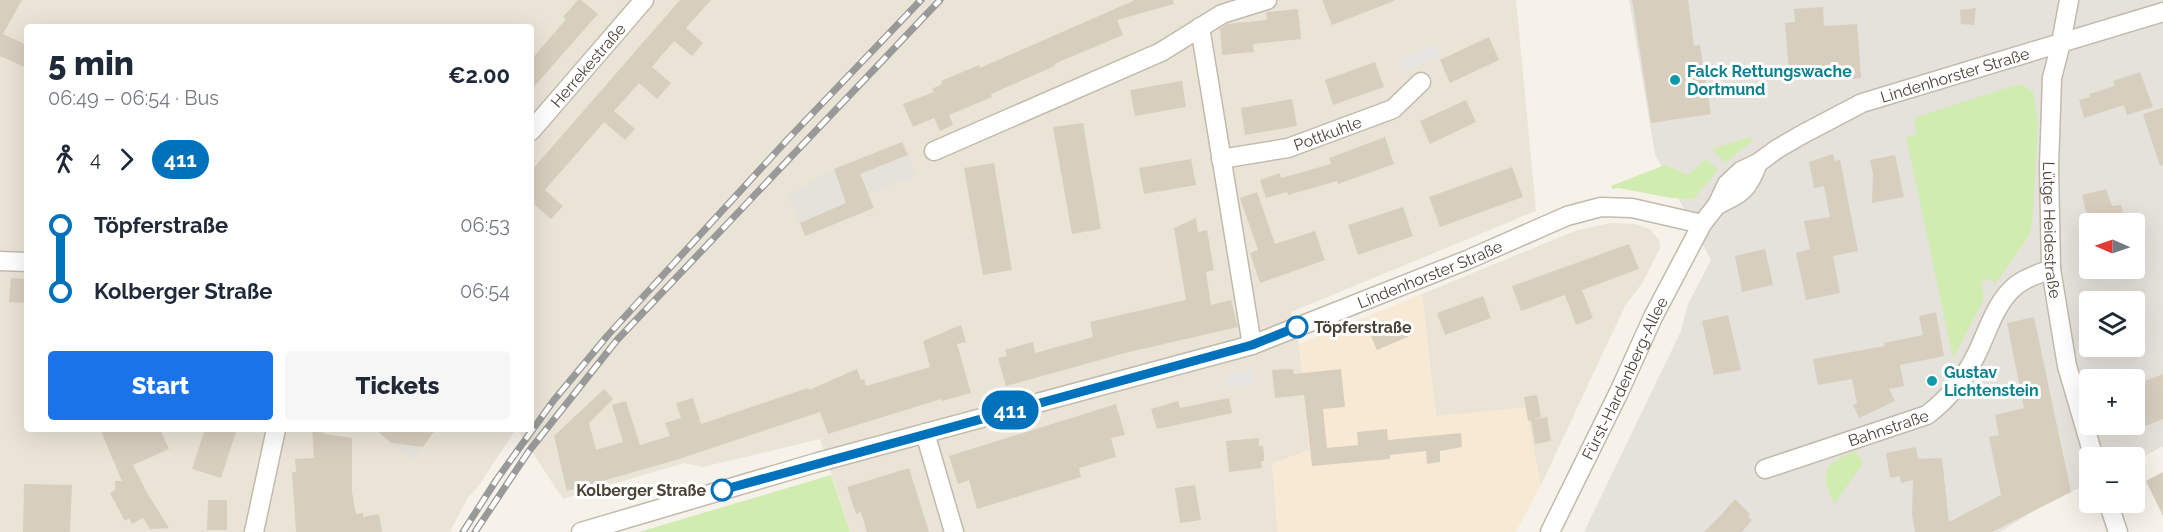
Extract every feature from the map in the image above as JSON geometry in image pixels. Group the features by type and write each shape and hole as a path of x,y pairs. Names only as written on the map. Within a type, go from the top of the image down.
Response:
{"street":[{"name":"Herrekestraße","path":"534,128 644,0"},
{"path":"934,152 1161,52 1222,14 1267,0"},
{"name":"Lütge Heidestraße","path":"2069,0 2052,78 2049,167 2051,269 2067,366 2091,447"},
{"name":"Lindenhorster Straße","path":"581,532 815,463 1252,345 1467,260 1567,216 1601,207 1632,208 1702,224 1717,205 1727,184 1741,171 1862,103 2163,12"},
{"path":"1200,27 1252,345"},
{"name":"Pottkuhle","path":"1221,159 1288,148 1393,109 1421,82"},
{"name":"Fürst-Hardenberg-Allee","path":"1550,532 1600,432 1653,316 1702,224"},
{"path":"0,261 24,262"},
{"name":"Bahnstraße","path":"1766,469 1927,415 1947,399 1963,378 2009,291 2025,279 2051,269"},
{"path":"254,532 275,432"},
{"path":"925,434 954,532"},
{"path":"2112,513 2118,532"}],"shaded area":[{"path":"0,0 1516,0 1536,211 1291,312 1299,344 1309,450 1272,464 1278,532 850,532 820,439 703,467 684,463 563,499 519,432 534,432 534,24 24,24 24,432 514,432 477,488 468,497 450,532 0,532"},
{"path":"1629,0 2163,0 2163,446 2145,456 2145,447 2079,447 2079,488 2037,509 2000,532 1584,532 1681,331 1688,304 1711,260 1655,154"},
{"path":"1435,44 1440,56 1406,72 1400,60"},
{"path":"902,142 916,176 868,194 874,208 805,236 788,196 834,169"},
{"path":"1611,223 1634,224 1650,229 1659,240 1660,248 1643,282 1625,306 1541,485 1539,478 1436,416 1422,294 1577,230"},
{"path":"1422,294 1436,416 1526,407 1541,485 1516,532 1278,532 1272,464 1309,450 1299,344"},
{"path":"1252,368 1253,377 1256,378 1253,383 1228,388 1225,377"},
{"path":"391,432 434,432 413,460 392,444"}],"green space":[{"path":"2015,85 2022,85 2033,92 2038,123 2032,225 2028,237 1995,284 1991,279 1981,282 1984,299 1953,358 1906,137 1917,134 1914,118"},
{"path":"1750,137 1753,140 1725,163 1712,149"},
{"path":"1706,159 1718,170 1693,199 1671,198 1619,188 1612,189 1611,186 1665,165 1688,175"},
{"path":"1856,451 1863,463 1834,504 1827,484 1827,470 1836,460"},
{"path":"831,475 850,532 639,532"}],"building":[{"path":"0,0 22,0 3,34 24,44 24,67 0,56"},
{"path":"578,0 598,14 534,87 534,56 566,19 563,17"},
{"path":"680,0 711,0 686,28 703,43 692,56 674,41 652,67 671,83 657,99 639,83 614,111 635,129 625,140 604,122 545,190 563,206 551,219 534,204 534,168"},
{"path":"1135,0 1173,0 1174,4 1117,20 1123,35 1054,64 1055,66 991,94 992,97 949,115 953,125 940,131 934,118 913,127 903,104 934,92 932,89 942,84 941,81 979,65 980,68"},
{"path":"1322,0 1394,0 1394,1 1332,25"},
{"name":"Falck Rettungswache Dortmund","path":"1632,0 1688,0 1694,46 1700,45 1711,114 1651,123"},
{"path":"1823,7 1824,26 1857,24 1861,78 1836,80 1835,71 1789,73 1785,23 1795,22 1794,9"},
{"path":"1976,8 1974,25 1961,24 1960,10"},
{"path":"1298,9 1301,39 1253,44 1254,52 1222,55 1220,29 1227,24 1267,20 1266,12"},
{"path":"1489,37 1499,60 1450,83 1440,60"},
{"path":"1375,62 1384,87 1333,105 1325,80"},
{"path":"2140,72 2153,107 2127,115 2124,105 2084,118 2079,100 2090,97 2089,94 2115,86 2113,81"},
{"path":"1182,81 1186,107 1135,116 1130,90"},
{"path":"1292,99 1297,126 1245,135 1241,108"},
{"path":"1466,100 1476,122 1430,144 1420,121"},
{"path":"2163,108 2163,165 2160,166 2143,114"},
{"path":"1083,123 1101,229 1072,234 1053,127"},
{"path":"1385,137 1394,164 1338,184 1337,181 1288,195 1287,192 1266,198 1260,180 1280,173 1281,178 1331,164 1329,158"},
{"path":"902,142 908,155 860,174 874,208 805,236 800,223 846,203 834,169"},
{"path":"1833,154 1835,161 1840,160 1858,251 1833,256 1840,293 1806,300 1796,253 1810,249 1804,221 1830,217 1824,186 1814,188 1809,162"},
{"path":"1895,155 1904,197 1872,203 1873,174 1870,160"},
{"path":"1191,159 1196,185 1144,194 1139,168"},
{"path":"994,163 1012,270 983,275 964,168"},
{"path":"1512,167 1523,197 1440,227 1429,197"},
{"path":"2106,189 2112,206 2121,205 2123,213 2086,213 2082,195"},
{"path":"1257,192 1275,244 1315,231 1325,260 1260,283 1250,253 1258,250 1240,198"},
{"path":"1403,207 1413,236 1358,255 1348,225"},
{"path":"1196,218 1198,232 1207,230 1214,270 1206,272 1211,305 1231,300 1238,327 1125,353 1006,386 998,358 1007,356 1005,350 1033,342 1035,353 1093,337 1090,322 1186,300 1174,228"},
{"path":"1629,244 1639,269 1582,290 1593,318 1576,325 1565,295 1521,311 1512,286"},
{"path":"1765,249 1773,285 1742,292 1735,256"},
{"path":"11,278 24,279 24,303 9,302"},
{"path":"1483,296 1491,318 1445,335 1437,313"},
{"path":"1936,312 1944,356 1900,365 1904,386 1889,389 1895,401 1859,418 1853,405 1857,403 1852,379 1818,385 1813,359 1885,346 1884,343 1923,335 1919,316"},
{"path":"1728,315 1741,370 1714,375 1702,321"},
{"path":"2034,317 2071,492 1992,532 1915,532 1912,515 1913,480 1901,483 1900,476 1890,478 1886,453 1916,447 1918,459 1942,458 1949,522 2001,495 1989,437 1999,435 1995,415 2024,408 2007,323"},
{"path":"1406,322 1412,335 1377,350 1371,336"},
{"path":"961,325 966,342 957,344 971,393 942,401 941,399 828,434 820,412 676,460 567,491 554,436 604,389 613,399 589,423 596,450 623,442 612,405 626,401 640,445 670,436 665,423 681,418 676,403 693,398 701,424 808,388 809,390 857,369 866,386 930,367 923,341"},
{"path":"1293,369 1294,374 1341,369 1345,407 1323,409 1327,448 1358,445 1357,432 1387,429 1388,440 1461,433 1462,447 1440,451 1440,462 1427,464 1426,451 1390,455 1390,459 1312,466 1304,395 1275,398 1272,370"},
{"path":"2163,374 2163,419 2145,426 2145,381"},
{"path":"1537,395 1541,417 1528,421 1524,397"},
{"path":"1229,398 1232,413 1157,429 1151,409 1178,401 1180,408"},
{"path":"1116,404 1125,435 1111,438 1116,457 1079,468 1081,477 977,509 969,480 958,484 949,456"},
{"path":"1547,417 1551,441 1535,444 1531,420"},
{"path":"101,432 161,432 169,449 133,465 169,528 150,529 143,518 132,524 129,518 125,521 110,493 115,490 115,481 122,481"},
{"path":"204,432 236,432 221,478 192,469"},
{"path":"312,432 352,438 352,492 356,514 363,513 363,517 379,514 382,532 296,532 292,472 296,472 295,459 314,458"},
{"path":"378,432 434,432 423,447 391,443"},
{"path":"1259,438 1259,446 1263,446 1264,454 1264,461 1261,461 1262,468 1229,472 1226,441"},
{"path":"909,468 929,532 867,532 861,512 856,514 847,487"},
{"path":"2163,472 2163,516 2146,481"},
{"path":"24,484 72,485 70,532 23,532"},
{"path":"1195,485 1201,520 1180,523 1175,488"},
{"path":"1735,499 1750,514 1748,517 1752,520 1742,532 1704,532 1721,515"},
{"path":"208,500 227,500 227,530 207,530"}],"railway":[{"path":"534,428 608,335 788,139 921,0"},
{"path":"475,532 529,451 617,340 940,0"},
{"path":"463,532 531,432"}],"bus line":[{"name":"411","path":"722,490 1252,345 1297,327"}],"place":[{"name":"Falck Rettungswache Dortmund","path":"1675,80"},
{"name":"Töpferstraße","path":"1297,327"},
{"name":"Gustav Lichtenstein","path":"1932,381"},
{"name":"Kolberger Straße","path":"722,490"}]}
